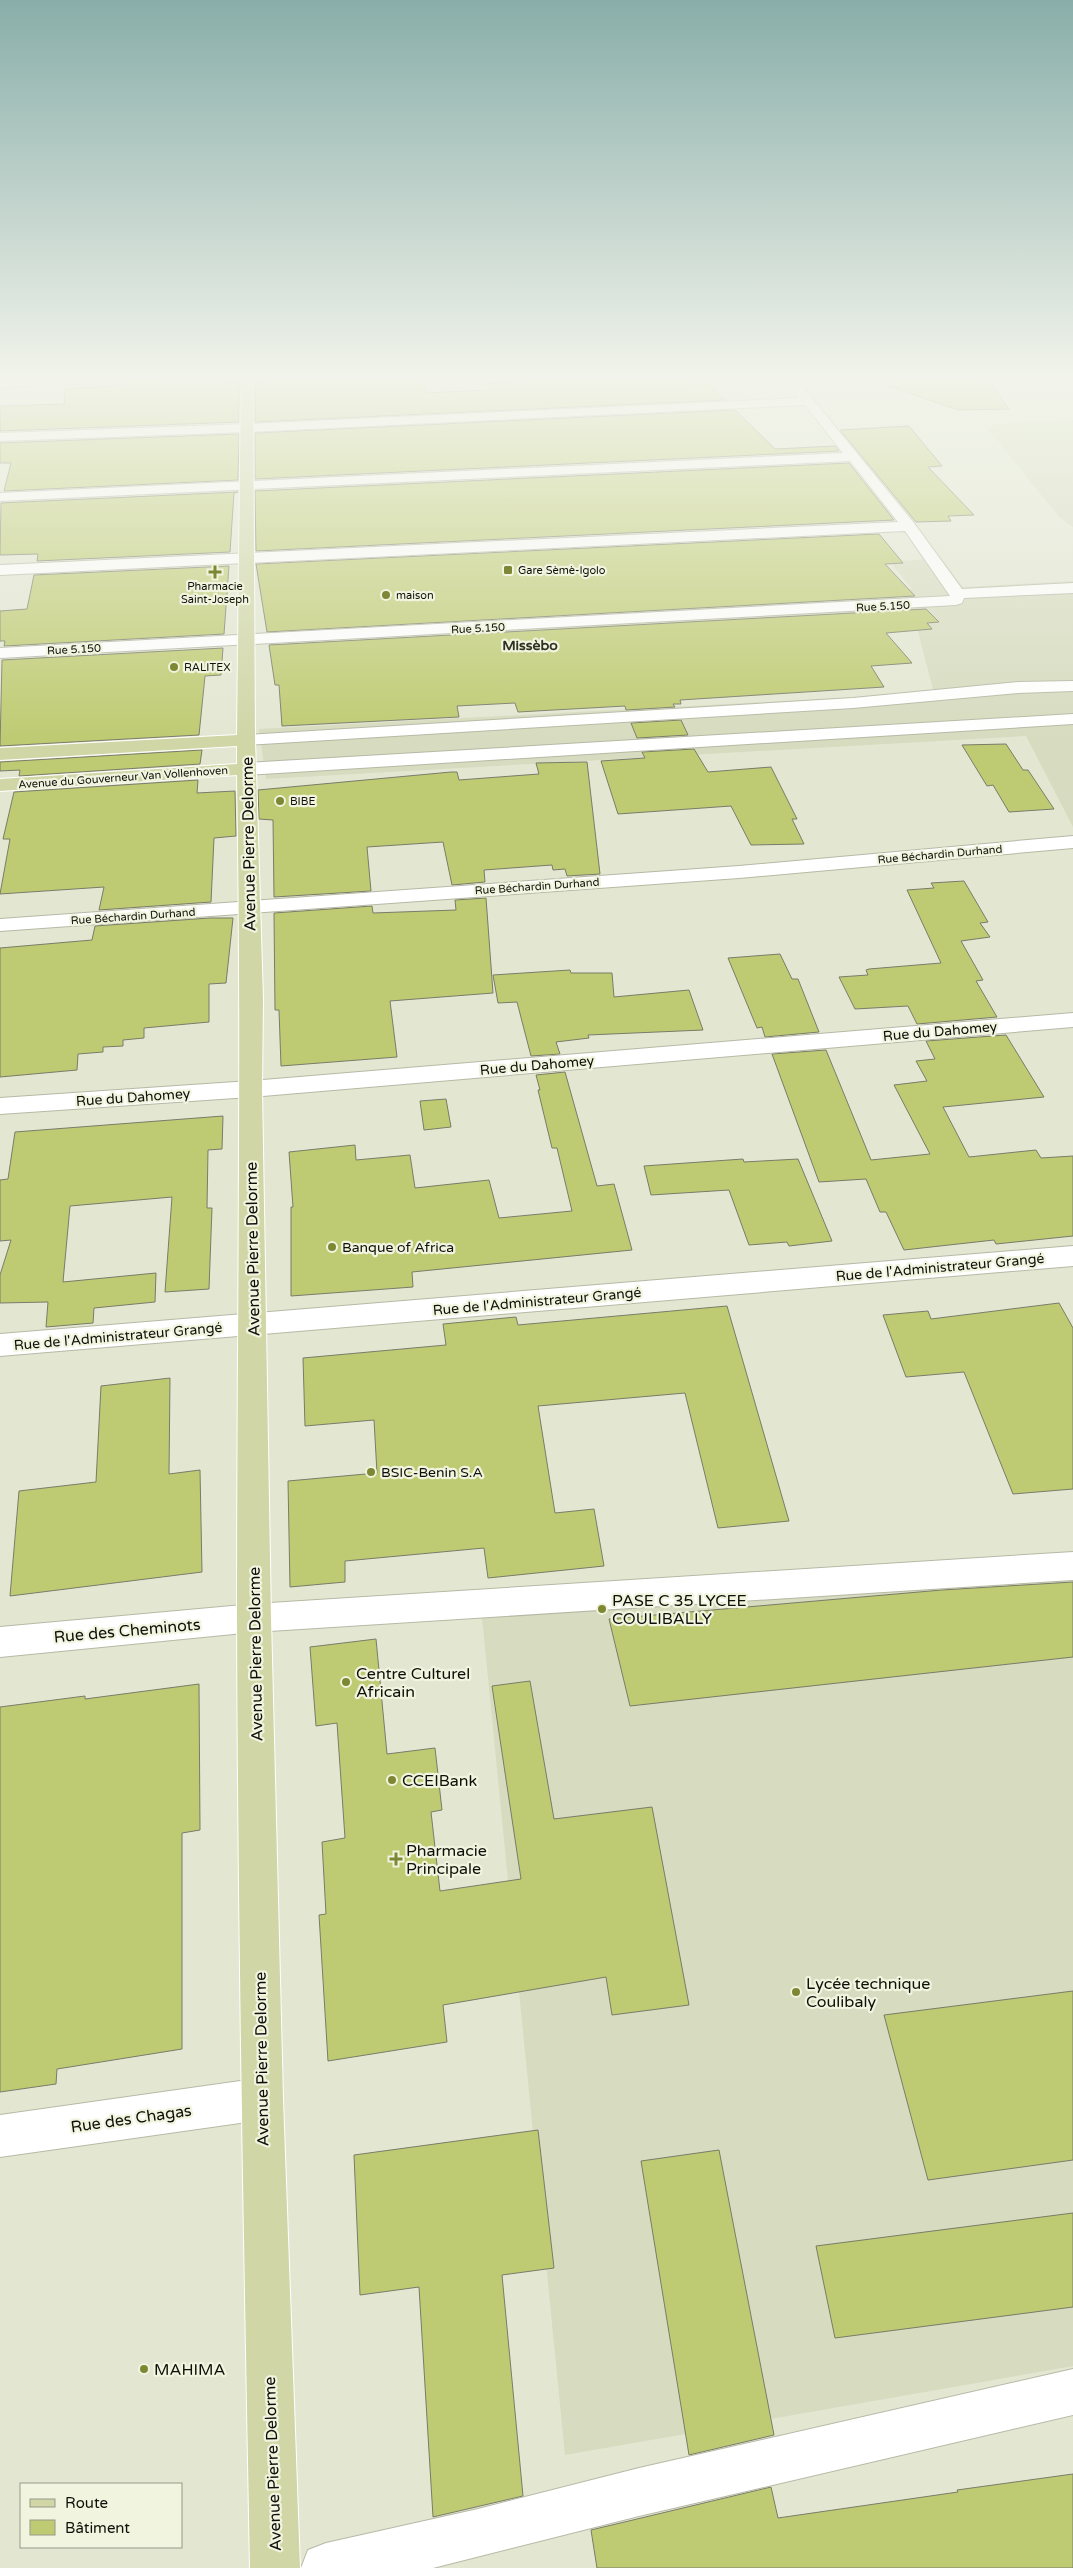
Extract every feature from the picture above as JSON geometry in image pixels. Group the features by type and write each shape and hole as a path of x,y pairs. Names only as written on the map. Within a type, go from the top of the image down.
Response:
{"main road":[{"name":"Avenue Pierre Delorme","path":"246,500 246,755 252,999 250,1089 254,1618 262,2099 274,2568"},
{"path":"0,754 246,755"},
{"name":"Avenue du Gouverneur Van Vollenhoven","path":"0,785 246,755"}],"street":[{"path":"887,500 909,526 957,597"},
{"path":"0,570 909,526"},
{"name":"Rue 5.150","path":"0,653 957,597 1073,588"},
{"path":"246,755 713,711 932,697 1009,687 1073,686"},
{"path":"1009,687 1023,720"},
{"path":"713,711 727,741"},
{"path":"246,755 727,741 1023,720 1073,719"},
{"name":"Rue Béchardin Durhand","path":"0,925 739,872 1073,842"},
{"name":"Rue du Dahomey","path":"0,1106 250,1089 1073,1020"},
{"name":"Rue de l'Administrateur Grangé","path":"0,1345 1073,1256"},
{"name":"Rue des Cheminots","path":"0,1642 254,1618 1073,1566"},
{"name":"Rue des Chagas","path":"0,2136 262,2099"},
{"path":"326,2568 478,2533 639,2492 1073,2392"}],"shaded area":[{"path":"1045,500 1073,500 1073,527 1059,517"},
{"path":"941,558 963,587 1073,581 1073,827 1026,736 266,779 259,729 934,693 913,612 500,636 481,616 912,589 890,562"},
{"name":"Lycée technique Coulibaly","path":"1073,1569 1073,2366 565,2455 482,1618"}],"building":[{"path":"69,500 234,500 230,552 37,561 38,554 0,555 1,503"},
{"path":"255,500 878,500 894,520 256,551"},
{"path":"898,500 959,500 974,515 948,516 951,521 916,522"},
{"path":"879,534 903,563 885,564 915,596 267,632 256,564"},
{"path":"229,566 224,634 4,646 5,641 0,641 0,611 27,609 34,575"},
{"path":"926,609 939,622 927,623 932,629 886,633 912,663 871,666 884,687 680,700 681,704 673,704 675,707 626,710 625,706 518,712 515,703 457,706 459,717 282,726 279,685 275,685 269,645"},
{"path":"223,648 221,675 205,676 199,735 0,746 2,660"},
{"path":"681,720 688,735 637,738 631,723"},
{"path":"1006,744 1023,770 1028,770 1054,809 1009,812 993,785 987,786 962,745"},
{"path":"694,749 708,772 771,767 797,819 792,819 804,844 751,845 731,806 618,814 601,761 645,758 642,752"},
{"path":"202,750 200,764 19,776 20,770 0,771 0,762"},
{"path":"587,762 600,874 567,876 565,869 553,870 552,865 484,870 485,882 452,885 443,842 367,847 371,891 274,897 273,820 259,819 258,790 451,772 457,772 459,780 539,774 536,763"},
{"path":"198,780 197,793 235,791 236,836 214,838 211,902 99,910 104,887 0,894 10,839 3,839 14,792"},
{"path":"964,881 988,922 980,923 990,937 961,941 983,980 976,981 997,1017 917,1024 908,1006 855,1009 839,977 868,975 866,970 869,969 941,963 907,890 934,888 931,883"},
{"path":"486,898 493,993 390,1001 397,1057 281,1066 279,1010 275,1010 274,913 372,906 373,913 456,910 455,900"},
{"path":"233,918 226,983 209,984 209,1022 144,1028 144,1038 123,1040 123,1046 103,1047 103,1052 78,1054 77,1070 0,1077 0,948 92,940 95,926"},
{"path":"780,954 792,979 798,979 819,1032 765,1037 762,1027 757,1028 728,958"},
{"path":"570,970 571,973 612,973 614,997 689,990 703,1030 588,1035 589,1038 556,1042 560,1054 531,1056 517,1002 498,1003 493,975"},
{"path":"1006,1035 1044,1097 943,1107 969,1157 1036,1150 1041,1158 1073,1156 1073,1236 996,1244 994,1240 904,1250 886,1212 880,1212 866,1179 819,1182 772,1054 826,1050 871,1160 930,1154 894,1085 927,1081 916,1061 935,1059 926,1041"},
{"path":"565,1072 597,1186 614,1184 632,1250 412,1272 413,1287 291,1296 291,1207 293,1207 289,1152 355,1145 356,1160 410,1155 415,1188 489,1180 499,1218 572,1211 557,1148 552,1148 536,1075"},
{"path":"446,1099 451,1127 424,1130 420,1101"},
{"path":"223,1116 222,1149 208,1150 207,1208 212,1208 209,1289 165,1292 172,1197 70,1206 63,1282 156,1273 155,1302 94,1308 93,1323 46,1327 48,1302 0,1303 0,1275 11,1240 0,1241 0,1180 8,1179 15,1132"},
{"path":"743,1159 744,1162 798,1159 832,1241 789,1246 787,1242 749,1245 729,1190 651,1195 644,1166"},
{"path":"1059,1303 1073,1328 1073,1489 1013,1494 964,1372 906,1377 883,1315 928,1311 931,1319"},
{"path":"727,1306 789,1521 718,1528 685,1393 538,1406 555,1513 594,1509 604,1566 488,1578 484,1548 345,1561 345,1582 290,1587 288,1481 377,1473 374,1420 305,1426 303,1358 446,1345 443,1324 516,1317 518,1325"},
{"path":"170,1378 169,1474 200,1470 202,1572 10,1596 19,1491 96,1482 101,1386"},
{"path":"1073,1582 1073,1657 630,1706 609,1619 942,1590"},
{"path":"376,1639 387,1754 435,1748 442,1810 431,1812 440,1891 521,1879 492,1686 530,1681 554,1819 652,1807 689,2005 612,2015 606,1977 443,2005 447,2042 328,2061 319,1915 326,1914 322,1842 345,1838 337,1723 316,1726 310,1647"},
{"path":"199,1684 200,1830 182,1833 182,2049 57,2069 56,2084 0,2092 0,1707 85,1696 85,1699"},
{"path":"1073,1991 1073,2160 928,2180 884,2015"},
{"path":"538,2130 554,2268 502,2275 523,2496 433,2517 419,2287 360,2295 354,2155"},
{"path":"719,2150 774,2435 689,2455 641,2161"},
{"path":"1073,2213 1073,2307 835,2338 816,2246"},
{"path":"1073,2474 1073,2568 597,2568 591,2530 771,2487 778,2518"}],"place":[{"name":"Gare Sèmè-Igolo","path":"508,570"},
{"name":"Pharmacie Saint-Joseph","path":"215,572"},
{"name":"maison","path":"386,595"},
{"name":"RALITEX","path":"174,667"},
{"name":"BIBE","path":"280,801"},
{"name":"Banque of Africa","path":"332,1247"},
{"name":"BSIC-Benin S.A","path":"371,1472"},
{"name":"PASE C 35 LYCEE COULIBALLY","path":"602,1609"},
{"name":"Centre Culturel Africain","path":"346,1682"},
{"name":"CCEIBank","path":"392,1780"},
{"name":"Pharmacie Principale","path":"396,1859"},
{"name":"Lycée technique Coulibaly","path":"796,1992"},
{"name":"MAHIMA","path":"144,2369"}],"district":[{"name":"Missèbo","path":"530,645"}]}
